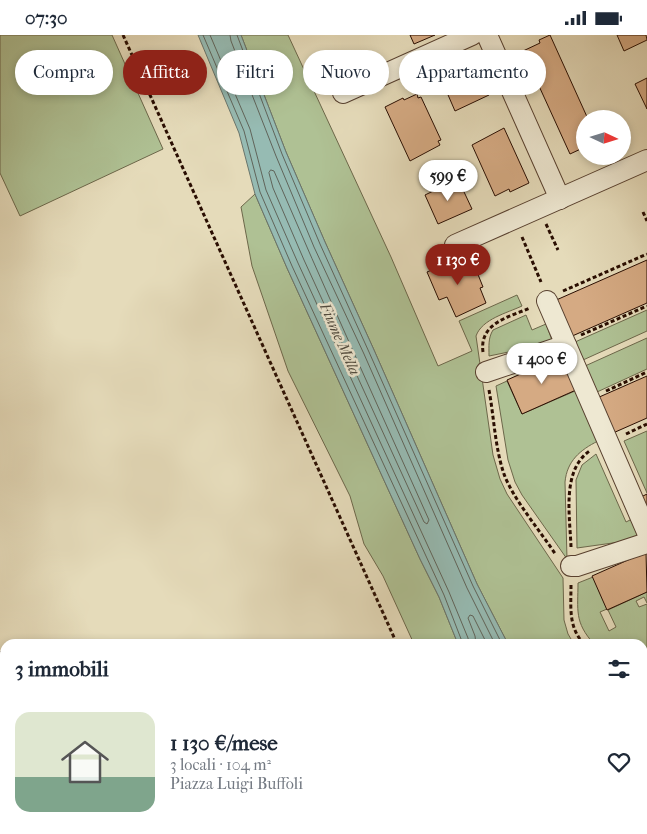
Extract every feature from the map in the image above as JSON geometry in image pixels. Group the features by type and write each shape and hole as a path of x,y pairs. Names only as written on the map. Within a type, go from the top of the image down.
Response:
{"street":[{"path":"389,72 472,35"},
{"path":"487,35 560,199"},
{"path":"455,245 647,160"},
{"path":"548,299 647,532"},
{"path":"486,372 566,344"},
{"path":"571,571 577,566 647,543"}],"path":[{"path":"123,35 395,639"},
{"path":"643,212 647,221"},
{"path":"544,219 558,250"},
{"path":"520,233 548,299"},
{"path":"571,571 511,488 505,475 501,461 482,342 488,329 494,324 647,254"},
{"path":"566,344 647,306"},
{"path":"589,398 647,372"},
{"path":"580,639 574,631 571,621 571,477 581,458 593,449 608,442"}],"green space":[{"path":"0,35 112,35 123,60 123,95 139,95 163,149 20,216 0,173"},
{"path":"241,35 288,35 303,67 303,95 316,95 391,257 438,366 472,351 459,321 517,295 522,306 489,321 479,330 476,336 493,455 500,479 507,494 563,578 564,620 571,639 505,639 477,584 286,152 264,95 293,95 293,50 247,50"},
{"path":"255,194 287,268 439,597 456,639 412,639 383,576 364,544 350,496 288,371 252,266 241,207"},
{"path":"647,310 647,331 583,360 575,342"},
{"path":"526,315 532,330 546,324 553,343 489,356 489,345 493,330"},
{"path":"647,338 647,369 597,392 585,366"},
{"path":"507,381 522,414 575,391 598,441 580,452 568,468 566,475 567,559 515,482 508,460 496,386"},
{"path":"647,431 647,493 624,441"},
{"path":"596,454 626,522 632,519 641,539 577,548 576,480 582,465"},
{"path":"593,577 607,609 600,612 609,631 616,627 608,610 647,592 647,603 644,597 636,601 639,607 647,604 647,639 590,639 583,629 578,615 578,583"}],"water":[{"path":"198,35 241,35 247,50 217,50 217,80 207,57 207,50 204,50"},
{"name":"Fiume Mella","path":"223,95 264,95 286,152 325,242 477,584 505,639 456,639 439,597 287,268 255,194 239,133"}],"building":[{"path":"410,35 435,35 414,44"},
{"path":"550,35 584,110 576,110 576,151 570,154 543,95 546,95 546,50 525,50 540,43 539,40"},
{"path":"617,35 646,35 647,40 624,51"},
{"path":"647,78 647,109 635,84"},
{"path":"415,95 417,95 418,98 421,97 441,140 438,141 440,145 410,161 385,107 403,98 404,100"},
{"path":"448,95 489,95 455,111"},
{"path":"504,128 529,183 510,192 509,189 495,196 472,145"},
{"path":"458,179 472,209 438,224 425,195"},
{"path":"455,260 459,268 473,262 483,287 480,288 486,303 456,317 447,297 439,300 427,272"},
{"path":"647,260 647,303 570,337 554,301"},
{"path":"561,356 576,390 522,414 507,380"},
{"path":"647,376 647,418 613,433 597,398"},
{"path":"647,494 647,511 641,497"},
{"path":"646,552 647,592 607,610 592,576"}]}
